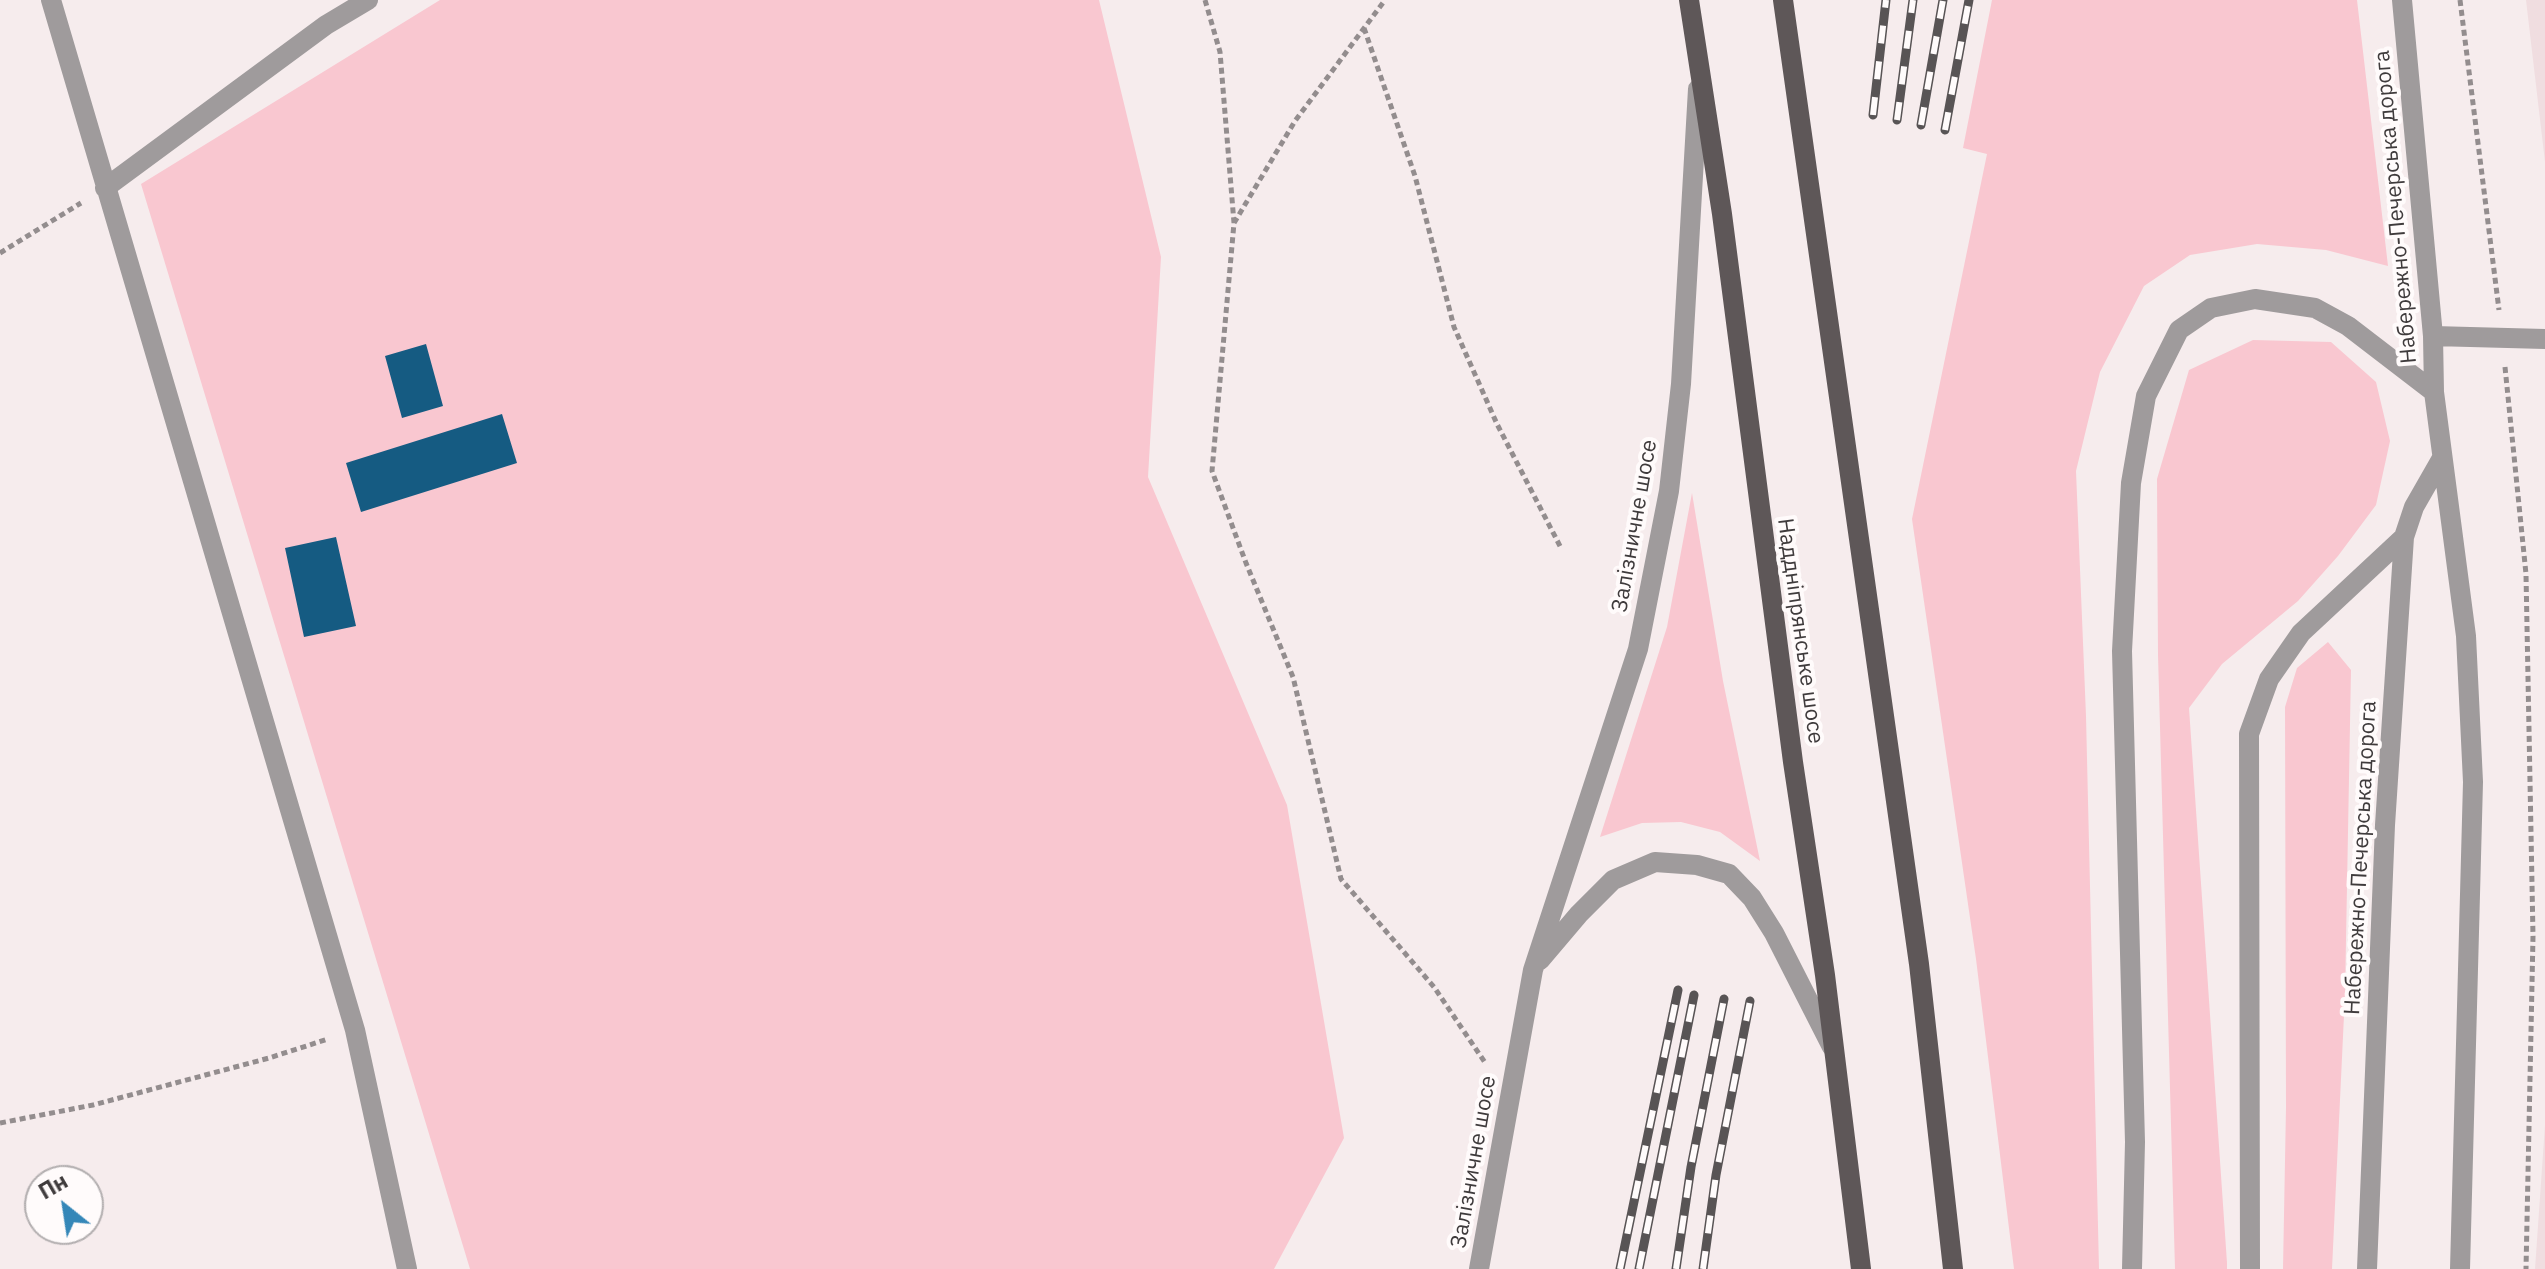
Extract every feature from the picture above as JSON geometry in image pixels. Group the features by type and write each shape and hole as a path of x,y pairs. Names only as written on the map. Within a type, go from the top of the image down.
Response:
{"main road":[{"name":"Наддніпрянське шосе","path":"1689,0 1722,214 1787,716 1835,1051 1861,1269"},
{"path":"1783,0 1919,964 1953,1269"}],"street":[{"path":"51,0 355,1030 407,1269"},
{"path":"105,188 326,25 368,0"},
{"name":"Набережно-Печерська дорога","path":"2402,0 2433,336 2434,392 2466,636 2473,782 2460,1269"},
{"name":"Залізничне шосе","path":"1479,1269 1533,970 1638,649 1669,491 1681,384 1699,73"},
{"path":"2132,1269 2135,1142 2122,651 2131,483 2146,396 2179,330 2211,308 2255,299 2315,308 2348,326 2434,392"},
{"path":"2433,336 2545,339"},
{"name":"Набережно-Печерська дорога","path":"2367,1269 2385,825 2404,537 2414,507 2442,458"},
{"path":"2250,1269 2249,734 2269,679 2301,633 2404,537"},
{"name":"Залізничне шосе","path":"1533,970 1579,914 1613,880 1655,862 1697,865 1729,874 1752,898 1774,933 1835,1051"}],"path":[{"path":"1205,0 1220,52 1234,223 1212,471 1293,677 1341,879 1434,987 1493,1075"},
{"path":"1234,223 1295,121 1385,0"},
{"path":"2460,0 2502,338 2526,574 2533,936 2526,1269"},
{"path":"1364,28 1415,176 1454,327 1497,424 1561,548"},
{"path":"0,253 105,188"},
{"path":"0,1123 108,1101 269,1058 355,1030"}],"shaded area":[{"path":"440,0 1099,0 1161,257 1148,477 1287,805 1344,1138 1274,1269 470,1269 141,184"},
{"path":"1992,0 2357,0 2388,266 2326,250 2257,244 2190,255 2144,286 2100,372 2076,471 2086,716 2099,1269 2014,1269 1976,959 1912,519 1987,154 1963,148"},
{"path":"2526,0 2545,0 2545,162"},
{"path":"2253,340 2331,342 2376,382 2390,441 2376,505 2338,556 2298,601 2222,664 2189,708 2227,1269 2175,1269 2158,655 2157,479 2189,370"},
{"path":"1692,493 1723,681 1760,861 1720,832 1681,822 1642,823 1600,837 1667,627"},
{"path":"2328,642 2351,670 2345,994 2332,1269 2283,1269 2286,1107 2285,707 2297,668"},
{"path":"2545,1125 2545,1269 2535,1269"}],"building":[{"path":"426,344 443,406 402,418 385,356"},
{"path":"502,414 517,463 361,512 346,463"},
{"path":"336,537 356,626 304,637 285,548"}],"railway":[{"path":"1873,115 1886,0"},
{"path":"1897,120 1913,0"},
{"path":"1921,125 1943,0"},
{"path":"1945,130 1969,0"},
{"path":"1620,1269 1678,990"},
{"path":"1639,1269 1694,995"},
{"path":"1676,1269 1691,1167 1724,999"},
{"path":"1703,1269 1716,1175 1750,1001"}]}
